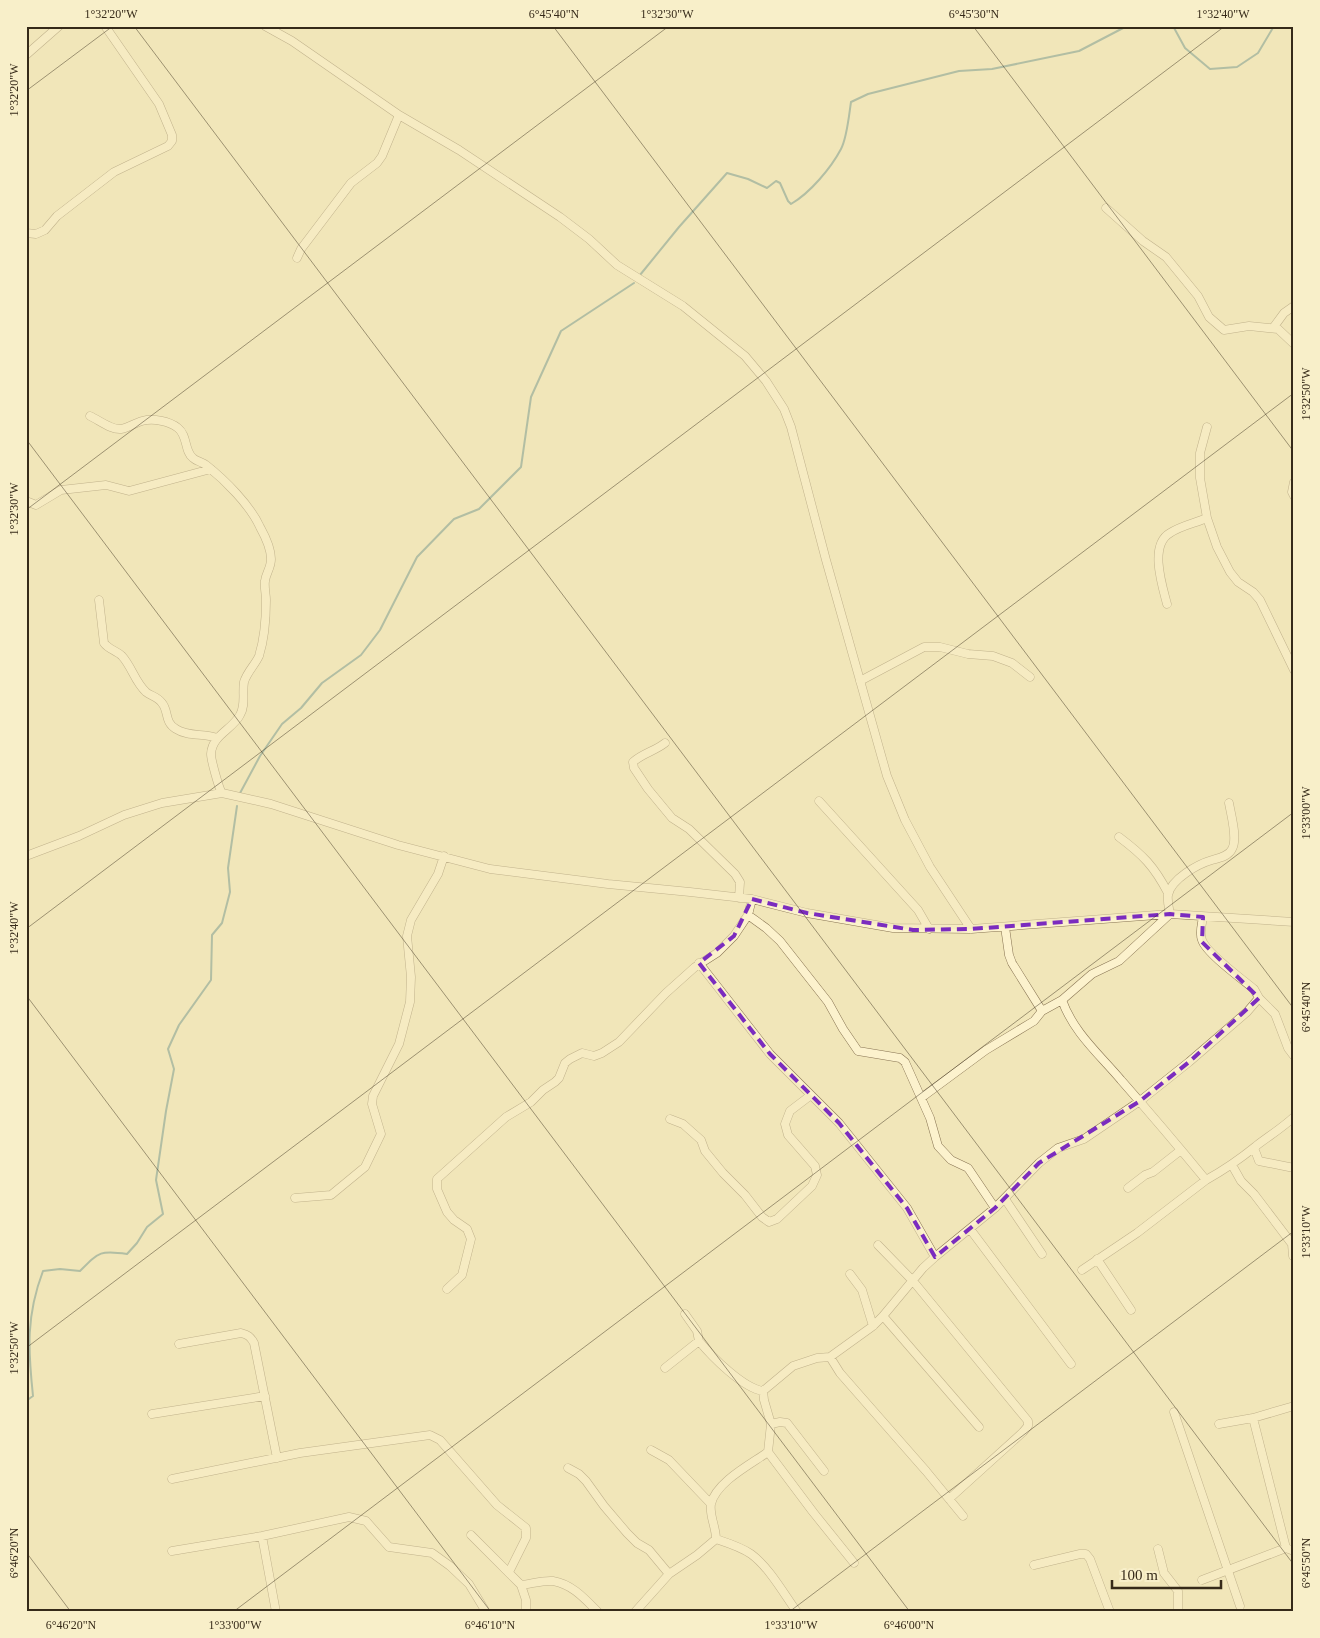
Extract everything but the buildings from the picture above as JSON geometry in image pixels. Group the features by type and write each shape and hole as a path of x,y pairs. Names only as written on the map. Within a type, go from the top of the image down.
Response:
{"street":[{"path":"26,54 60,26"},
{"path":"26,233 36,234 45,230 57,216 114,172 168,146 172,141 172,135 159,104 105,26"},
{"path":"265,26 292,41 399,115 459,150 560,217 617,265 683,306 746,356 766,381 784,409 791,427 887,776 905,820 930,867 971,930"},
{"path":"296,258 351,183 377,163 382,156 399,115"},
{"path":"1106,208 1143,241 1166,258 1198,296 1206,312 1224,330 1249,326 1273,328 1278,329 1294,344"},
{"path":"1273,328 1284,313 1294,306"},
{"path":"90,416 113,428 121,429 144,420 156,420 170,424 183,434 193,459 211,470 250,510 260,527 271,558 270,568 264,582 266,597 264,636 258,657 244,681 243,708 238,720 217,738 211,754 222,793"},
{"path":"1207,427 1200,453 1200,478 1207,518 1217,547 1230,572 1238,582 1253,592 1260,600 1294,670"},
{"path":"26,501 36,505 61,490 103,486 129,491 211,470"},
{"path":"1294,482 1292,492 1294,496"},
{"path":"1167,604 1158,558 1159,547 1163,538 1170,532 1207,518"},
{"path":"99,600 106,647 117,652 146,692 160,700 171,725 186,733 208,735 217,738"},
{"path":"860,681 924,647 940,647 968,654 993,656 1012,663 1030,677"},
{"path":"665,742 655,750 639,756 633,762 634,768 648,789 672,818 689,829 735,874 740,882 739,898"},
{"path":"26,856 78,836 124,815 155,805 185,798 222,793 271,804 390,842 468,864 532,875 752,899 807,913 893,928 971,930 1170,914 1294,922"},
{"path":"819,801 918,910 929,929"},
{"path":"1168,893 1173,885 1189,870 1228,854 1232,850 1234,841 1229,803"},
{"path":"1119,837 1142,855 1158,873 1168,893 1170,914"},
{"path":"295,1198 323,1196 336,1191 365,1167 380,1138 380,1129 372,1104 373,1096 399,1044 410,1002 410,962 407,936 411,920 438,874 444,856"},
{"path":"447,1289 462,1275 471,1239 468,1229 454,1220 447,1212 437,1189 437,1179 506,1117 531,1102 555,1082 559,1078 565,1063 570,1059 582,1054 594,1056 619,1042 666,993 699,963 727,944 748,915 752,899"},
{"path":"921,1098 986,1050 1034,1021 1042,1011 1062,1000 1092,974 1119,961 1170,914"},
{"path":"748,915 780,940 828,1002 858,1051 900,1058 908,1068 930,1118 938,1146 951,1160 968,1168 995,1208"},
{"path":"1203,917 1202,942 1208,950 1254,989 1259,998 1275,1014 1288,1048 1294,1056"},
{"path":"1005,927 1012,963 1042,1011"},
{"path":"699,963 770,1054 840,1123 907,1208 935,1257"},
{"path":"685,1314 697,1331 700,1341 710,1354 732,1374 755,1390 763,1391 793,1366 817,1358 830,1357 873,1326 923,1268 1005,1199 1039,1163 1058,1148 1084,1139 1140,1101 1190,1062 1259,998"},
{"path":"1062,1000 1077,1028 1094,1050 1140,1101 1206,1180"},
{"path":"670,1119 683,1124 701,1140 705,1151 723,1173 745,1195 762,1217 769,1222 776,1219 812,1186 817,1176 815,1166 788,1134 785,1124 790,1111 811,1095"},
{"path":"1082,1270 1137,1233 1206,1180 1232,1165 1294,1117"},
{"path":"1254,1148 1259,1161 1294,1168"},
{"path":"1128,1188 1145,1175 1153,1172 1181,1150"},
{"path":"1232,1165 1241,1182 1254,1194 1292,1244 1293,1256"},
{"path":"1005,1199 1042,1254"},
{"path":"970,1229 1071,1364"},
{"path":"878,1245 913,1281 1028,1422 1028,1426 1023,1432 949,1499"},
{"path":"1097,1259 1131,1310"},
{"path":"850,1274 862,1290 873,1326"},
{"path":"883,1316 979,1427"},
{"path":"179,1344 241,1332 248,1335 254,1342 276,1458"},
{"path":"665,1368 700,1341"},
{"path":"830,1357 840,1373 963,1516"},
{"path":"763,1391 772,1424 768,1452 854,1563"},
{"path":"152,1414 264,1396"},
{"path":"1219,1424 1253,1418 1294,1406"},
{"path":"1174,1412 1240,1606"},
{"path":"1202,1580 1290,1550 1253,1418"},
{"path":"772,1424 780,1422 787,1424 824,1471"},
{"path":"172,1479 300,1453 430,1435 440,1440 497,1505 526,1528 526,1538 509,1572"},
{"path":"651,1450 669,1460 711,1504"},
{"path":"716,1539 711,1504 715,1496 722,1486 740,1470 768,1452"},
{"path":"568,1468 586,1481 627,1533 637,1543 649,1550 670,1574"},
{"path":"172,1551 262,1536 349,1516 366,1521 388,1547 432,1553 450,1566 469,1584 486,1612"},
{"path":"471,1535 521,1585 526,1600 526,1612"},
{"path":"262,1536 276,1612"},
{"path":"636,1612 670,1574 716,1539"},
{"path":"716,1539 736,1546 752,1555 764,1567 797,1612"},
{"path":"1158,1549 1164,1572 1178,1591 1178,1612"},
{"path":"1034,1565 1086,1554 1090,1559 1110,1612"},
{"path":"521,1585 552,1581 565,1585 576,1591 598,1612"},
{"path":"642,1606 648,1612"}],"highlighted area":[{"path":"752,899 807,913 913,930 971,929 1170,914 1203,917 1202,942 1259,998 1189,1062 1140,1101 1039,1163 995,1208 935,1257 907,1208 839,1123 770,1054 699,963 734,936"}],"waterway":[{"path":"640,275 727,173 748,179 767,188 776,181 780,183 791,204 813,187 832,164 841,149 846,133 851,102 868,94 959,71 992,69 1079,51 1127,26"},
{"path":"1173,26 1185,48 1210,69 1237,67 1258,53 1274,26"},
{"path":"239,795 260,756 282,724 301,708 322,683 361,655 380,630 417,557 454,519 479,509 521,467 531,397 561,331 634,283"},
{"path":"26,1401 33,1396 29,1348 31,1318 37,1287 43,1271 60,1269 80,1271 100,1254 111,1252 127,1254 147,1227 163,1214 156,1180 174,1069 168,1049 179,1025 211,980 212,935 222,923 230,892 228,868 237,806"}]}
